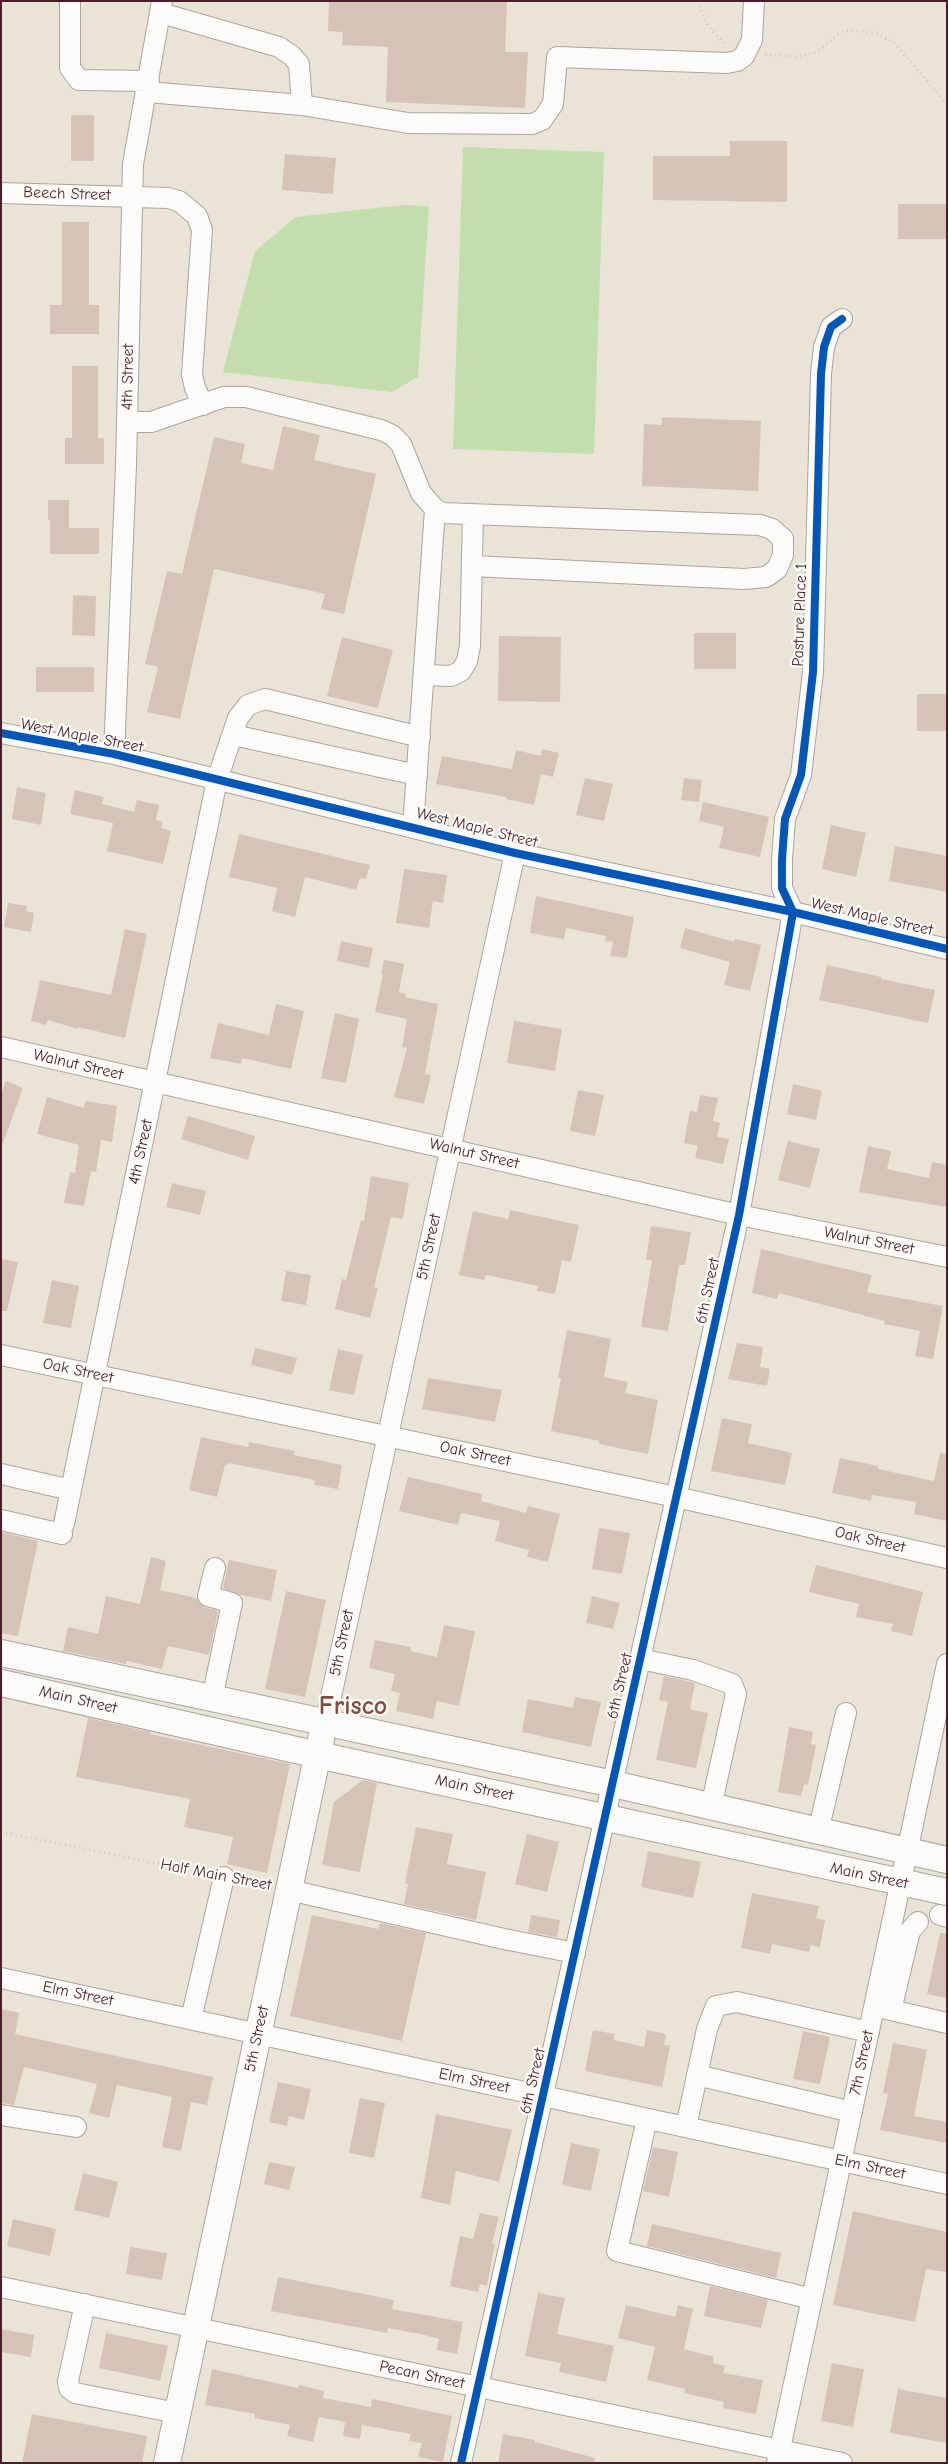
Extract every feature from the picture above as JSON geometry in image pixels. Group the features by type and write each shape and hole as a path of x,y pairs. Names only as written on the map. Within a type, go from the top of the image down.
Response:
{"main road":[{"name":"Main Street","path":"1,1653 325,1724 613,1784 947,1860"},
{"name":"Main Street","path":"1,1683 318,1755 606,1816 901,1883 945,1908"},
{"name":"5th Street","path":"167,2463 325,1724"}],"street":[{"path":"70,1 70,68 78,80 148,86 302,105 408,123 532,124 542,120 553,104 557,57 727,63 744,56 752,40 754,1"},
{"path":"162,7 279,47 292,56 299,64 302,105"},
{"name":"4th Street","path":"114,754 128,422 133,164 162,7"},
{"name":"Beech Street","path":"1,193 132,196 174,199 192,212 200,223 202,230 192,375 195,388 203,405"},
{"name":"Pasture Place 1","path":"793,912 782,888 784,819 801,775 813,672 821,374 824,348 831,327 842,318"},
{"path":"128,422 151,422 224,398 238,396 388,433 402,444 421,493 435,509 448,514 760,525 772,529 782,539 782,555 777,569 766,577 744,579 472,566"},
{"path":"413,827 435,509"},
{"path":"424,675 451,676 461,671 467,662 470,646 473,515"},
{"name":"4th Street","path":"1,1520 63,1529 218,780 242,710 258,701 265,700 420,736"},
{"name":"West Maple Street","path":"1,733 114,754 515,852 793,912 947,949"},
{"path":"233,735 417,775"},
{"name":"5th Street","path":"325,1724 515,852"},
{"name":"6th Street","path":"461,2463 476,2387 544,2096 739,1215 793,912"},
{"name":"Walnut Street","path":"1,1047 739,1215 947,1257"},
{"name":"Oak Street","path":"1,1355 388,1435 947,1558"},
{"path":"1,1474 71,1490"},
{"path":"212,1699 232,1603 208,1596 215,1568"},
{"path":"640,1659 693,1670 732,1684 736,1694 711,1807"},
{"name":"7th Street","path":"778,2456 869,2032 883,2008 907,1852 940,1739 947,1664"},
{"path":"818,1832 846,1713"},
{"path":"191,2019 224,1877"},
{"name":"Half Main Street","path":"289,1890 504,1939 575,1952"},
{"path":"918,1922 910,1930 883,2008 947,2023"},
{"name":"Elm Street","path":"1,1978 947,2184"},
{"path":"686,2127 707,2028 716,2006 737,2002 869,2032"},
{"path":"697,2075 852,2112"},
{"path":"1,2115 76,2127"},
{"path":"647,2119 618,2251 812,2300"},
{"name":"Pecan Street","path":"1,2287 476,2387 778,2456 842,2463"},
{"path":"85,2304 68,2381 69,2388 75,2393 177,2413"}],"path":[{"path":"697,1 708,26 724,44 773,55 797,57 817,52 839,33 849,30 875,33 893,42 947,104"}],"green space":[{"path":"463,147 604,152 594,454 453,449"},
{"path":"402,205 429,206 418,377 392,392 223,372 255,251 296,217"}],"building":[{"path":"329,1 507,1 505,52 528,52 525,108 386,102 388,47 342,45 343,32 328,31"},
{"path":"71,115 94,115 94,161 71,161"},
{"path":"730,141 787,141 787,202 653,200 653,156 730,156"},
{"path":"285,154 336,158 333,194 282,190"},
{"path":"898,204 947,204 947,239 898,239"},
{"path":"62,222 89,222 89,305 99,305 99,334 50,334 50,305 62,305"},
{"path":"72,366 98,366 98,438 104,438 104,464 65,464 65,438 72,438"},
{"path":"662,417 761,421 758,491 642,486 644,424 662,425"},
{"path":"283,426 320,435 314,460 376,474 344,614 321,609 325,594 214,569 180,719 147,712 158,667 145,664 167,571 182,574 214,437 245,444 241,463 273,470"},
{"path":"48,500 69,500 69,528 99,528 99,554 50,554"},
{"path":"73,595 96,596 95,636 72,635"},
{"path":"694,633 736,633 736,669 694,669"},
{"path":"499,636 561,637 560,702 498,701"},
{"path":"342,637 393,650 378,708 327,696"},
{"path":"36,667 94,667 94,692 36,692"},
{"path":"917,694 947,694 947,731 917,731"},
{"path":"542,749 559,753 553,777 541,774 534,805 506,799 506,797 436,784 442,756 512,769 516,750 541,756"},
{"path":"585,778 613,784 604,821 576,815"},
{"path":"684,778 702,780 699,802 681,800"},
{"path":"17,787 46,793 41,825 12,819"},
{"path":"75,790 104,797 102,804 134,812 137,800 159,805 156,820 163,822 161,828 171,831 163,864 107,851 113,823 70,814"},
{"path":"703,802 769,817 760,857 719,848 724,827 699,821"},
{"path":"831,825 866,833 856,877 822,869"},
{"path":"239,834 370,865 366,879 360,878 356,890 305,877 295,917 272,911 277,888 229,877"},
{"path":"895,846 947,856 947,892 889,881"},
{"path":"404,869 447,875 443,903 433,901 429,928 396,923"},
{"path":"536,896 634,917 627,958 610,956 613,942 605,941 606,936 566,928 564,939 530,933"},
{"path":"8,903 27,906 26,911 34,913 31,932 4,927"},
{"path":"685,928 734,942 735,939 761,945 750,991 724,985 730,962 680,948"},
{"path":"125,929 147,934 125,1038 78,1027 78,1029 48,1020 46,1025 31,1021 40,980 111,995"},
{"path":"341,941 373,948 369,968 337,961"},
{"path":"384,960 404,964 399,992 406,994 405,997 438,1004 425,1074 431,1075 424,1104 394,1097 407,1048 402,1047 407,1019 375,1012"},
{"path":"827,965 935,990 928,1023 819,1000"},
{"path":"276,1004 304,1011 291,1069 242,1058 241,1064 210,1058 218,1023 269,1035"},
{"path":"335,1013 359,1019 346,1083 321,1078"},
{"path":"514,1021 562,1029 555,1071 507,1063"},
{"path":"6,1081 23,1088 3,1143 1,1143 1,1094"},
{"path":"793,1084 822,1091 816,1120 787,1114"},
{"path":"578,1090 604,1095 595,1136 570,1131"},
{"path":"700,1095 718,1098 713,1121 720,1123 717,1137 729,1139 723,1164 695,1158 698,1146 684,1143 690,1111 697,1112"},
{"path":"47,1097 84,1108 85,1101 117,1106 112,1142 101,1140 96,1172 91,1171 84,1206 64,1203 70,1172 75,1173 79,1145 37,1134"},
{"path":"188,1116 255,1136 248,1160 181,1139"},
{"path":"788,1141 820,1149 810,1188 778,1180"},
{"path":"868,1146 891,1151 887,1169 929,1178 932,1162 947,1165 947,1207 859,1192"},
{"path":"371,1176 409,1183 403,1219 391,1217 374,1287 378,1288 370,1318 335,1309 342,1279 346,1280 361,1220 364,1221"},
{"path":"172,1183 206,1191 200,1215 166,1207"},
{"path":"510,1210 579,1225 571,1262 562,1260 555,1294 537,1291 538,1286 486,1275 484,1280 459,1275 473,1211 508,1219"},
{"path":"651,1226 691,1232 685,1265 679,1265 668,1331 641,1327 652,1260 646,1260"},
{"path":"761,1249 872,1275 867,1292 943,1306 933,1359 915,1356 920,1331 884,1324 885,1321 779,1293 777,1299 752,1293"},
{"path":"1,1259 18,1262 7,1311 1,1311"},
{"path":"286,1271 311,1275 306,1305 281,1301"},
{"path":"52,1280 79,1286 71,1328 43,1323"},
{"path":"567,1330 611,1339 604,1377 628,1382 625,1393 658,1400 648,1454 599,1444 599,1441 551,1431 561,1378 558,1378"},
{"path":"737,1343 763,1347 760,1367 770,1369 767,1386 728,1379"},
{"path":"255,1348 297,1358 292,1375 251,1365"},
{"path":"338,1349 363,1355 354,1395 329,1390"},
{"path":"428,1378 502,1390 495,1422 422,1409"},
{"path":"722,1418 752,1424 748,1443 792,1453 785,1485 711,1471"},
{"path":"201,1437 248,1447 249,1442 295,1451 294,1455 342,1465 338,1489 314,1485 315,1480 228,1463 227,1466 225,1465 217,1497 189,1490"},
{"path":"940,1453 947,1454 947,1521 914,1514 916,1502 872,1495 871,1501 832,1493 840,1458 878,1466 878,1469 934,1481"},
{"path":"408,1477 482,1494 481,1501 526,1513 528,1506 560,1514 548,1562 527,1557 529,1550 495,1541 500,1521 461,1513 458,1525 399,1511"},
{"path":"599,1528 630,1533 622,1574 592,1569"},
{"path":"1,1532 38,1541 18,1636 1,1633"},
{"path":"151,1557 166,1561 160,1590 196,1598 204,1607 218,1611 209,1655 168,1646 162,1669 127,1661 126,1664 63,1651 68,1627 98,1634 106,1596 140,1604"},
{"path":"229,1560 277,1570 271,1601 241,1595 223,1588"},
{"path":"816,1565 923,1592 912,1636 891,1631 893,1624 856,1617 859,1604 809,1592"},
{"path":"286,1591 326,1600 305,1697 265,1689"},
{"path":"592,1596 620,1603 613,1629 586,1623"},
{"path":"444,1625 475,1631 459,1706 437,1701 433,1719 396,1711 400,1693 391,1691 395,1674 369,1668 375,1640 411,1647 410,1651 437,1657"},
{"path":"664,1676 695,1683 690,1709 708,1713 696,1768 656,1760 668,1702 659,1700"},
{"path":"575,1697 601,1702 591,1747 522,1732 528,1699 573,1708"},
{"path":"88,1718 150,1732 150,1734 290,1764 267,1873 227,1864 233,1837 184,1827 190,1799 76,1777"},
{"path":"789,1727 813,1732 811,1744 816,1745 808,1785 804,1784 801,1796 778,1792"},
{"path":"363,1780 377,1783 360,1872 322,1865 334,1802"},
{"path":"416,1827 453,1834 447,1864 486,1872 476,1920 404,1904 408,1884 405,1883"},
{"path":"527,1834 559,1842 547,1892 515,1884"},
{"path":"648,1851 701,1862 693,1898 641,1887"},
{"path":"752,1893 819,1906 816,1918 825,1920 820,1947 811,1945 809,1952 772,1944 770,1954 741,1948"},
{"path":"312,1915 378,1929 380,1923 426,1933 402,2041 290,2016"},
{"path":"531,1915 560,1920 557,1937 528,1932"},
{"path":"940,1933 947,1933 947,1998 927,1994"},
{"path":"1,2009 19,2013 15,2034 213,2077 207,2105 191,2102 181,2151 162,2147 172,2097 117,2085 109,2118 89,2113 97,2084 24,2067 14,2105 1,2103"},
{"path":"593,2030 615,2034 614,2040 644,2047 647,2030 666,2034 664,2045 670,2046 662,2087 585,2071"},
{"path":"803,2031 830,2037 820,2084 793,2079"},
{"path":"893,2043 927,2050 914,2116 947,2122 947,2143 880,2130 888,2094 883,2093"},
{"path":"278,2082 311,2089 304,2120 289,2116 287,2126 269,2122"},
{"path":"360,2098 385,2103 374,2158 349,2153"},
{"path":"436,2114 512,2130 499,2182 456,2171 450,2205 421,2198"},
{"path":"571,2143 600,2149 591,2191 562,2185"},
{"path":"653,2147 678,2152 669,2197 643,2191"},
{"path":"269,2162 295,2167 289,2190 264,2184"},
{"path":"83,2173 118,2182 109,2218 74,2210"},
{"path":"853,2211 947,2232 947,2272 926,2269 915,2322 833,2305"},
{"path":"480,2213 499,2217 492,2243 495,2244 487,2286 480,2284 478,2292 450,2286 460,2236 473,2239"},
{"path":"13,2219 56,2229 50,2256 7,2246"},
{"path":"652,2224 781,2253 776,2278 647,2246"},
{"path":"130,2247 167,2253 162,2280 126,2274"},
{"path":"278,2277 394,2300 392,2309 463,2322 457,2354 437,2350 439,2339 421,2334 388,2328 387,2333 271,2311"},
{"path":"710,2286 768,2300 761,2328 704,2316"},
{"path":"538,2293 565,2298 557,2334 614,2346 606,2382 559,2372 561,2363 525,2356"},
{"path":"626,2305 675,2317 678,2305 693,2309 684,2349 714,2357 713,2363 725,2366 723,2373 763,2380 756,2414 723,2408 724,2402 684,2393 685,2389 647,2380 655,2347 618,2338"},
{"path":"1,2329 34,2335 31,2357 1,2352"},
{"path":"106,2333 168,2346 160,2381 99,2368"},
{"path":"832,2363 864,2369 853,2427 821,2421"},
{"path":"212,2369 298,2388 299,2385 324,2391 323,2398 371,2407 372,2399 452,2416 443,2462 418,2457 422,2443 409,2441 411,2434 362,2425 360,2439 343,2436 345,2422 319,2417 313,2442 287,2436 290,2425 255,2418 255,2414 205,2405"},
{"path":"898,2389 947,2398 947,2443 890,2433"},
{"path":"32,2414 147,2436 142,2463 22,2463"},
{"path":"503,2434 535,2440 535,2442 595,2458 594,2463 498,2463"}],"cycle path":[{"path":"461,2463 739,1215 793,912 782,888 782,859 785,819 801,775 813,672 821,374 824,347 831,327 842,319"},
{"path":"1,733 114,754 515,853 793,912 947,949"}],"district":[{"name":"Frisco","path":"353,1707"}]}
